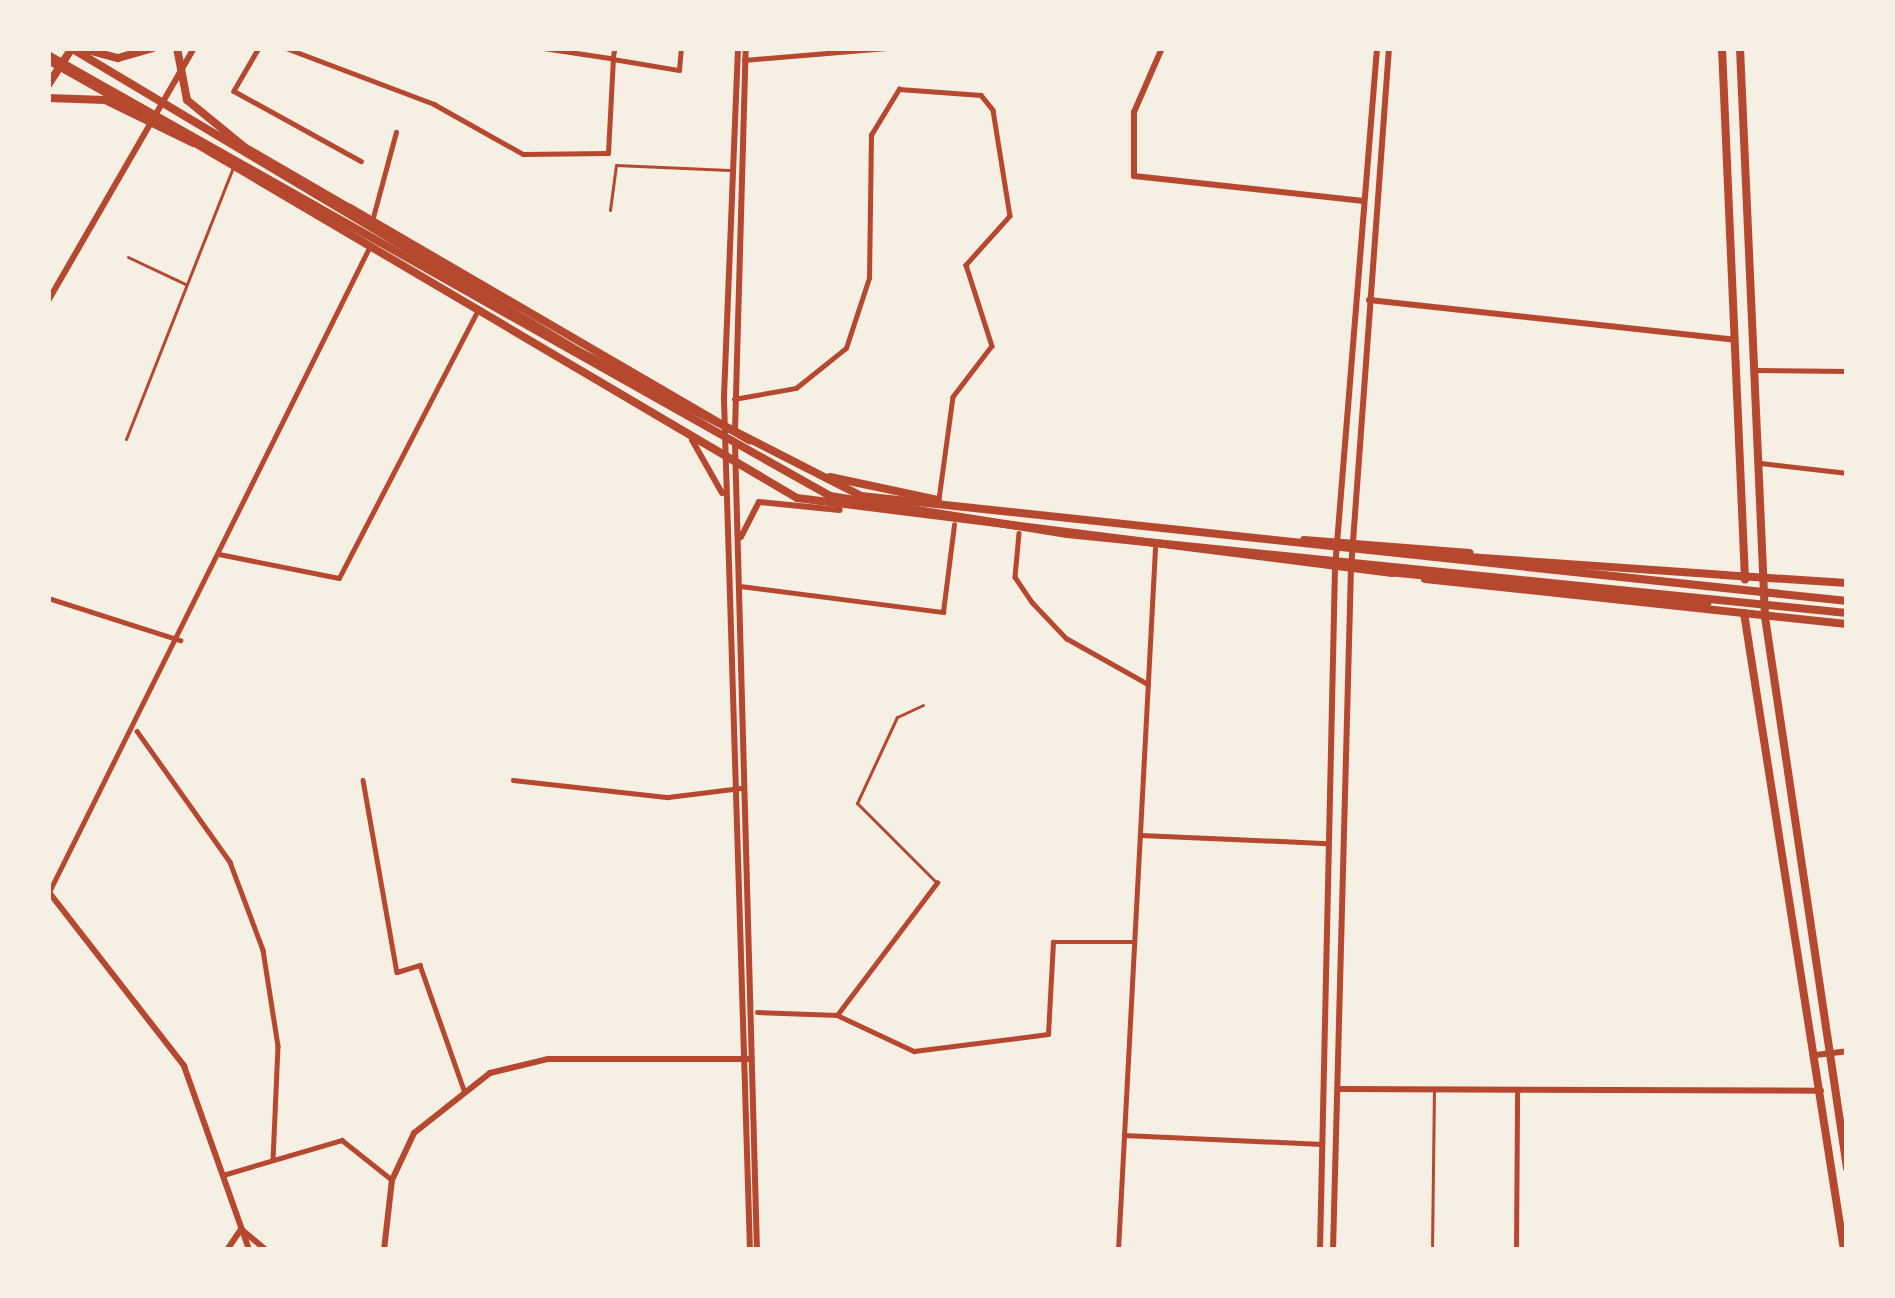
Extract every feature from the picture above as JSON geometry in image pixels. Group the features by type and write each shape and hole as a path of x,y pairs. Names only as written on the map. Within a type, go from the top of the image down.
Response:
{"main road":[{"path":"75,48 118,58 153,48"},
{"path":"48,85 75,48"},
{"path":"75,48 350,208 682,392 764,453"},
{"path":"75,48 278,172 764,453 906,504 1847,601"},
{"path":"177,48 187,100 278,172"},
{"path":"48,301 194,48"},
{"path":"742,48 734,431 757,1012 753,1250"},
{"path":"742,48 729,170 724,426 753,1250"},
{"path":"1162,48 1134,112 1134,176 1365,201"},
{"path":"1320,1250 1336,542 1377,48"},
{"path":"1333,1250 1351,569 1389,48"},
{"path":"1722,48 1743,616 1844,1250"},
{"path":"1740,48 1765,617 1847,1168"},
{"path":"49,55 60,66 152,118 830,496 1067,534 1739,603"},
{"path":"49,55 735,465 840,511"},
{"path":"48,98 105,100 236,165"},
{"path":"372,220 724,426 855,487 939,501 1336,542 1847,583"},
{"path":"1369,300 1735,340"},
{"path":"692,440 725,506"},
{"path":"739,565 743,525 759,502 1335,568 1847,613"},
{"path":"1389,554 1651,578 1725,575"},
{"path":"1388,572 1743,616 1847,624"},
{"path":"49,892 184,1066 249,1250"},
{"path":"1816,1055 1847,1052"},
{"path":"385,1250 392,1180 414,1133 464,1090 548,1059 748,1059"},
{"path":"1338,1089 1822,1090"},
{"path":"227,1250 241,1229"},
{"path":"241,1229 266,1250"}],"street":[{"path":"259,48 234,91 361,161"},
{"path":"286,48 434,104 524,154 561,155 608,153 615,48"},
{"path":"539,48 679,70 681,48"},
{"path":"744,60 886,48"},
{"path":"734,399 796,388 846,348 869,278 871,135 899,89 981,95 1010,216 966,266 992,346 952,397 939,501"},
{"path":"372,220 396,133"},
{"path":"49,892 137,731 368,248"},
{"path":"219,554 338,578 477,312"},
{"path":"1757,370 1847,370"},
{"path":"1761,463 1847,473"},
{"path":"740,586 943,612 954,525"},
{"path":"1019,533 1015,577 1032,602 1066,638 1148,684"},
{"path":"1118,1250 1155,549"},
{"path":"48,598 180,640"},
{"path":"137,731 230,862 263,950 278,1046 273,1160"},
{"path":"364,780 397,972 420,965 464,1090"},
{"path":"512,780 668,797 740,788"},
{"path":"1140,835 1327,842"},
{"path":"837,1015 937,883"},
{"path":"757,1012 837,1015 914,1051 1048,1034 1053,942 1134,942"},
{"path":"1516,1250 1517,1090"},
{"path":"1124,1136 1322,1144"},
{"path":"223,1174 342,1140 392,1180"}],"lane":[{"path":"126,439 236,165"},
{"path":"610,209 616,165 729,170"},
{"path":"128,257 187,284"},
{"path":"922,705 898,717 857,803 937,883"},
{"path":"1432,1250 1434,1089"}]}
